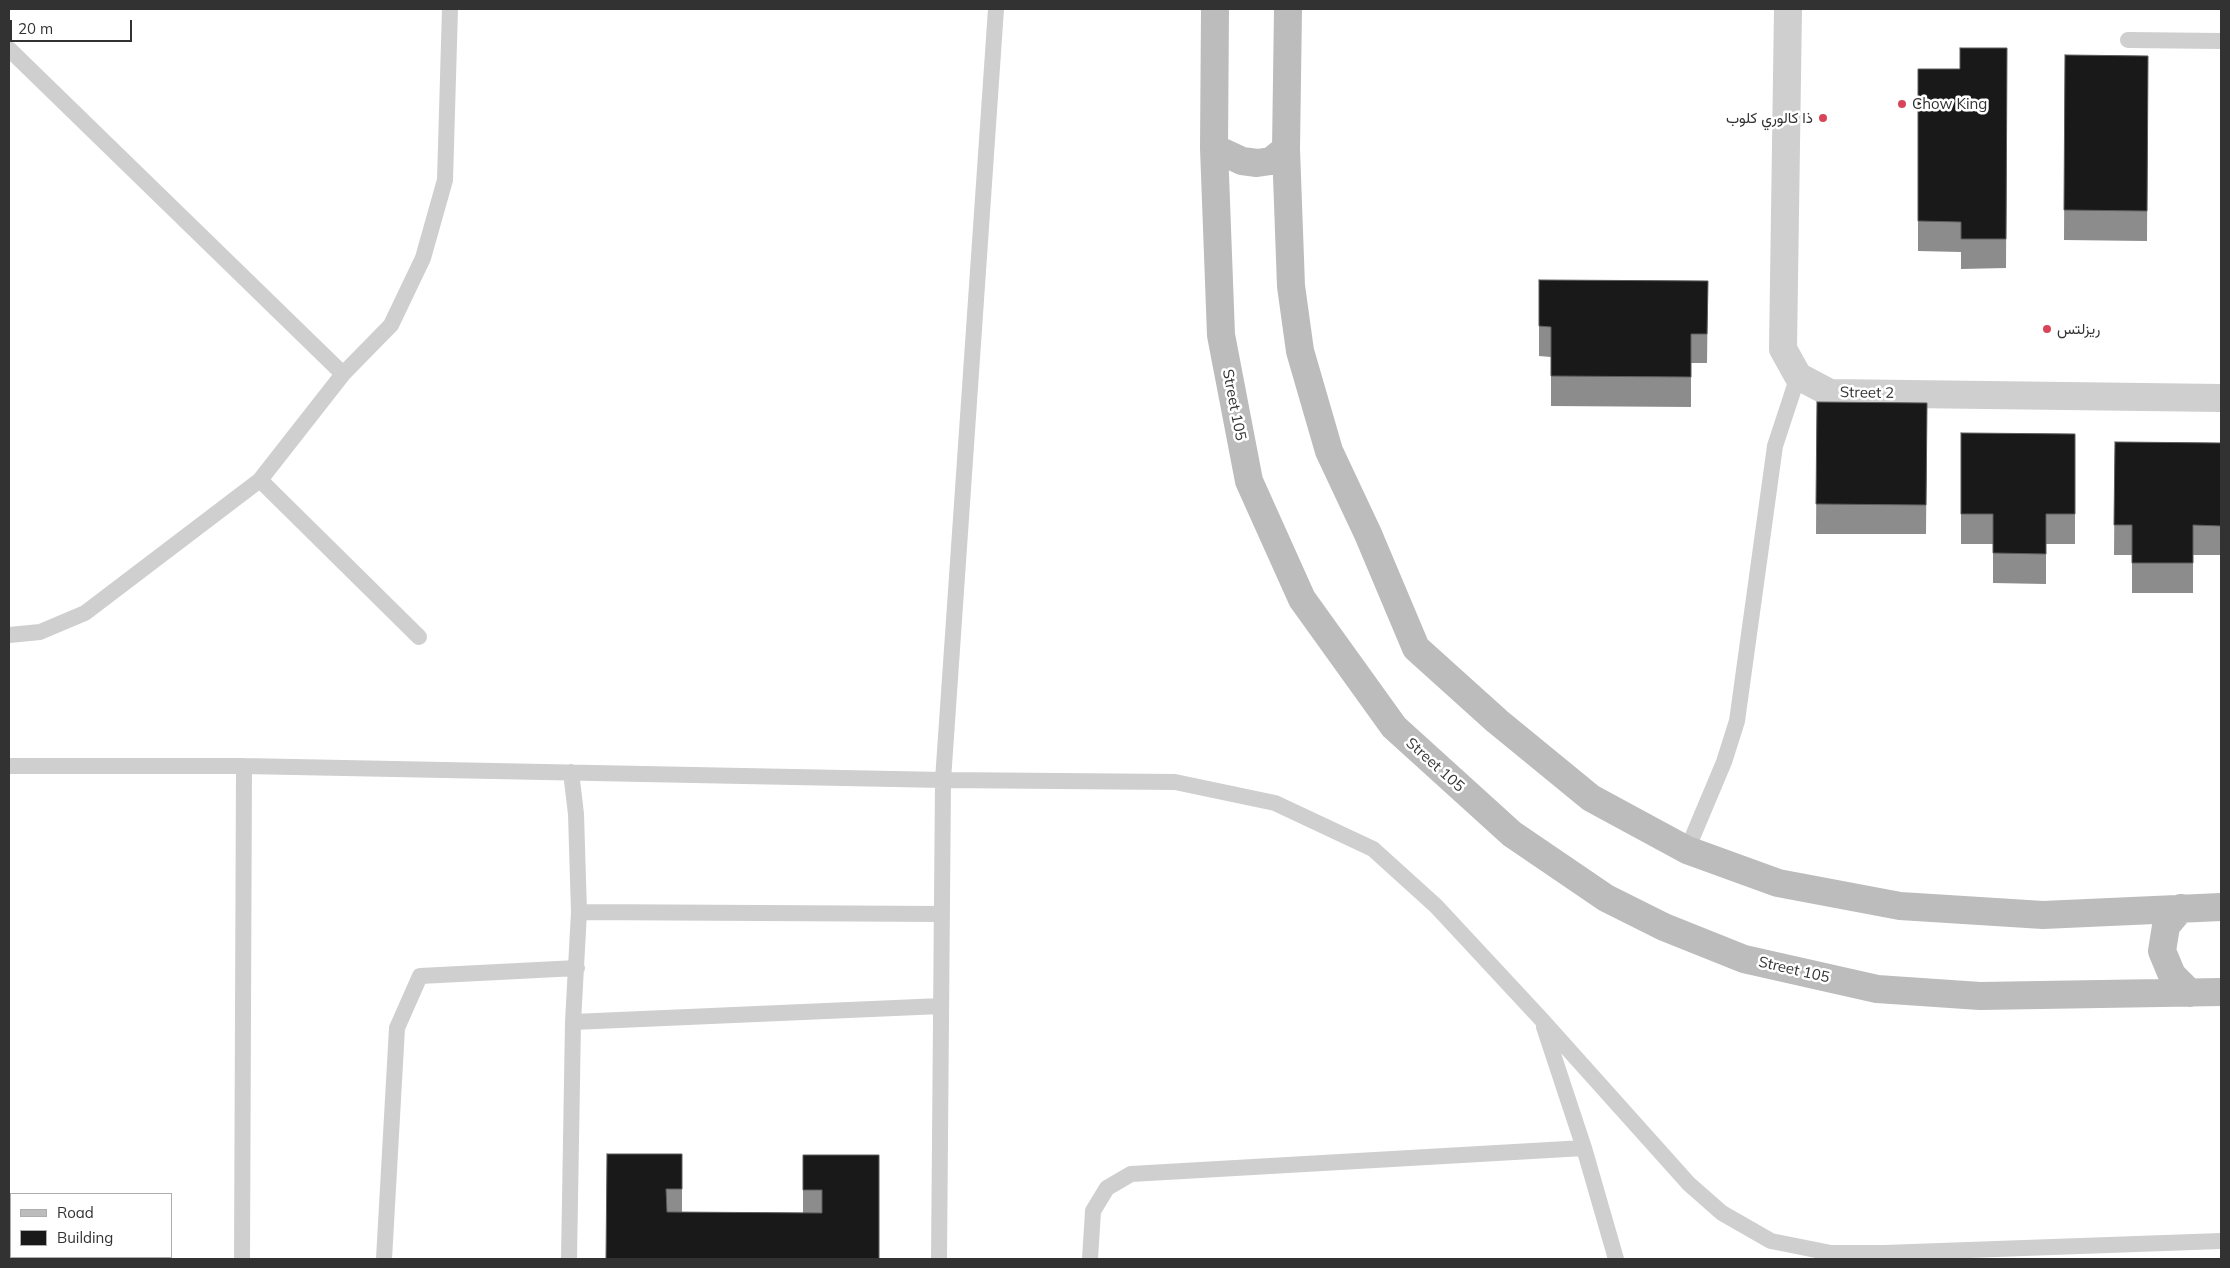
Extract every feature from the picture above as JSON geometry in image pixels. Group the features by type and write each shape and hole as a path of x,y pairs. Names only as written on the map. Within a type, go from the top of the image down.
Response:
{"street":[{"name":"Street 105","path":"1215,9 1214,148 1221,334 1249,481 1302,599 1394,727 1512,834 1606,898 1664,927 1744,959 1878,990 1980,996 2221,992"},
{"path":"1288,9 1286,149 1291,286 1300,351 1329,451 1368,534 1416,648 1497,721 1591,798 1687,850 1778,883 1900,906 2043,916 2221,907"},
{"path":"1788,9 1783,349 1798,376"},
{"path":"1214,148 1242,162 1257,163 1271,161 1286,149"},
{"name":"Street 2","path":"1798,376 1830,393 2221,398"},
{"path":"2181,908 2166,926 2162,951 2172,975 2190,993"}],"lane":[{"path":"9,635 40,632 84,614 260,480 344,374 391,325 423,258 445,180 450,9"},
{"path":"939,1259 943,780 996,9"},
{"path":"2128,40 2221,41"},
{"path":"9,49 344,374"},
{"path":"1687,850 1724,762 1737,721 1775,446 1798,376"},
{"path":"260,480 419,637"},
{"path":"9,766 244,766 943,780 1175,782 1275,803 1373,849 1436,906 1542,1020 1689,1184 1722,1213 1771,1241 1831,1253 2221,1241"},
{"path":"242,1259 244,766"},
{"path":"569,1259 573,1022 579,912 576,814 571,772"},
{"path":"579,912 942,914"},
{"path":"384,1259 397,1028 420,976 577,968"},
{"path":"573,1022 941,1006"},
{"path":"1542,1020 1584,1148 1616,1259"},
{"path":"1090,1259 1093,1212 1107,1188 1131,1174 1584,1148"}],"building":[{"path":"1960,48 2007,48 2006,239 1961,239 1961,222 1918,221 1918,69 1960,69"},
{"path":"2065,55 2148,56 2147,211 2064,210"},
{"path":"1539,280 1708,281 1707,334 1691,334 1691,377 1551,376 1551,327 1539,326"},
{"path":"1817,402 1927,403 1926,505 1816,504"},
{"path":"1961,433 2075,434 2075,514 2046,514 2046,554 1993,553 1993,514 1961,514"},
{"path":"2115,442 2221,443 2221,526 2193,525 2193,563 2132,563 2132,525 2114,525"},
{"path":"607,1154 682,1154 682,1189 666,1189 667,1212 822,1213 822,1190 803,1190 803,1155 879,1155 879,1259 606,1259"}],"place":[{"name":"Chow King","path":"1902,104"},
{"name":"ذا كالوري كلوب","path":"1823,118"},
{"name":"ريزلتس","path":"2047,329"}]}
